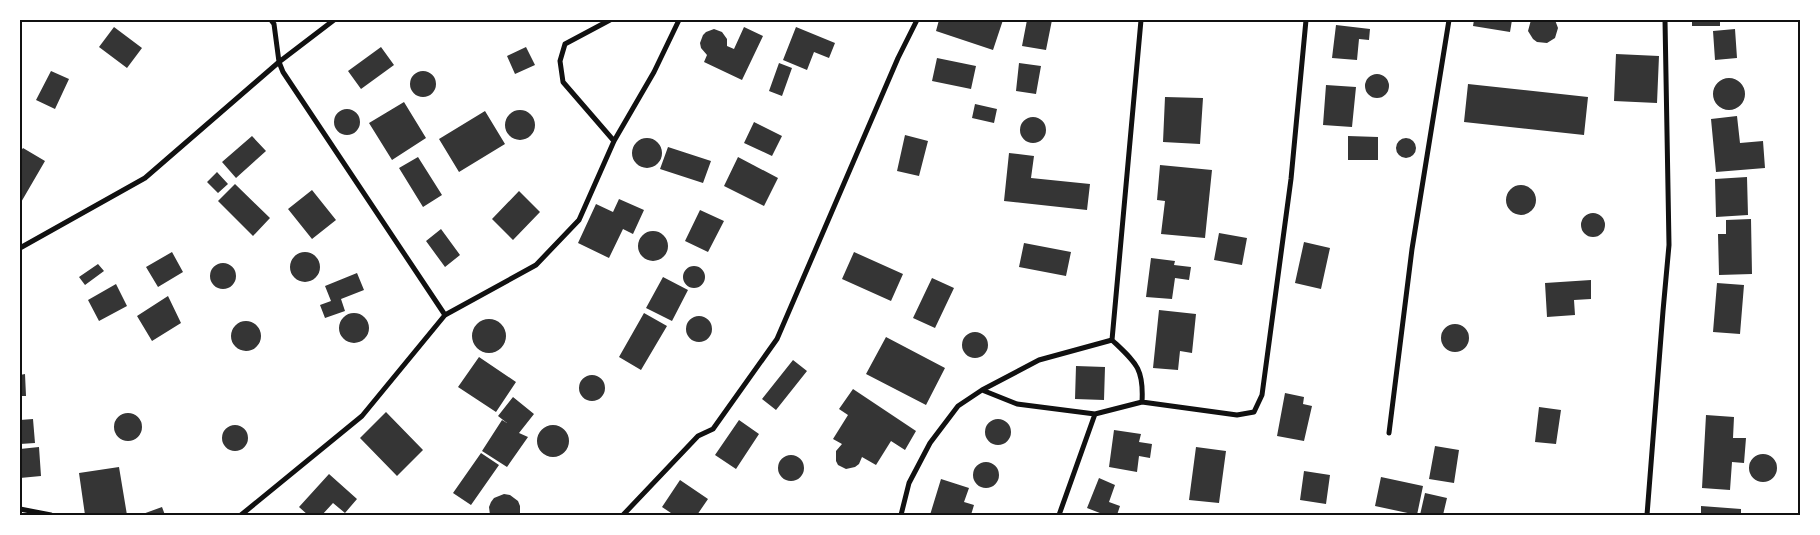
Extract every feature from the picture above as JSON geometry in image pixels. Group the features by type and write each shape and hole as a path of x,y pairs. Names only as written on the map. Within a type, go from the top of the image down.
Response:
{"street":[{"path":"271,20 274,24 279,62 283,72 445,315"},
{"path":"20,248 145,178 279,62 334,20"},
{"path":"610,20 566,44 560,61 563,82 614,140"},
{"path":"241,515 362,416 445,315 536,265 579,220 614,140 654,72 679,20"},
{"path":"623,515 698,436 713,429 777,339 898,58 917,20"},
{"path":"1112,340 1142,20"},
{"path":"982,390 1017,404 1095,414 1142,402 1237,415 1254,412 1262,395 1291,179 1306,20"},
{"path":"1388,433 1412,249 1449,20"},
{"path":"1646,515 1662,311 1670,245 1665,20"},
{"path":"901,515 909,483 930,443 958,406 982,390 1039,360 1112,340"},
{"path":"1112,340 1137,365 1143,383 1142,402"},
{"path":"1059,515 1095,414"},
{"path":"20,508 51,515"}],"building":[{"path":"939,20 1003,20 993,50 936,31"},
{"path":"1027,20 1052,20 1046,50 1022,46"},
{"path":"1474,20 1512,20 1510,32 1473,26"},
{"path":"1531,20 1555,20 1558,28 1555,38 1547,43 1537,42 1533,39 1528,31"},
{"path":"1692,20 1720,20 1720,26 1692,26"},
{"path":"1336,25 1370,29 1369,40 1359,39 1357,60 1332,58"},
{"path":"114,27 142,48 127,68 99,47"},
{"path":"744,27 763,36 742,80 704,62 707,55 701,48 700,43 706,32 714,29 722,32 727,39 727,46 734,49"},
{"path":"796,27 835,43 829,58 814,52 807,70 783,60"},
{"path":"1735,29 1737,58 1715,60 1713,31"},
{"path":"381,47 394,65 361,89 348,71"},
{"path":"526,47 535,65 515,74 507,56"},
{"path":"1616,54 1659,56 1657,103 1614,101"},
{"path":"937,58 976,66 971,89 932,81"},
{"path":"779,63 792,68 782,96 769,91"},
{"path":"1019,63 1041,66 1036,94 1016,91"},
{"path":"51,71 69,79 55,109 36,100"},
{"path":"423,71 432,75 436,84 432,93 423,97 414,93 410,84 414,75"},
{"path":"1377,74 1385,78 1389,86 1385,94 1377,98 1369,94 1365,86 1369,78"},
{"path":"1729,78 1735,79 1740,83 1744,88 1744,100 1740,105 1735,109 1729,110 1723,109 1718,105 1714,100 1713,94 1714,88 1718,83 1723,79"},
{"path":"1468,84 1588,97 1584,135 1464,122"},
{"path":"1326,85 1356,87 1352,127 1323,125"},
{"path":"1165,97 1203,98 1200,144 1163,142"},
{"path":"404,102 426,138 392,160 369,123"},
{"path":"975,104 997,109 994,123 972,118"},
{"path":"347,109 356,113 360,122 356,131 347,135 338,131 334,122 338,113"},
{"path":"520,110 531,114 535,125 531,136 520,140 509,136 505,125 509,114"},
{"path":"485,111 505,144 459,172 439,139"},
{"path":"1737,116 1740,143 1763,141 1765,168 1716,172 1711,119"},
{"path":"1033,117 1042,121 1046,130 1042,139 1033,143 1024,139 1020,130 1024,121"},
{"path":"754,122 782,136 772,156 744,143"},
{"path":"905,135 928,141 919,176 897,171"},
{"path":"252,136 266,151 236,178 222,162"},
{"path":"1348,136 1378,137 1378,160 1348,160"},
{"path":"647,138 658,142 662,153 658,164 647,168 636,164 632,153 636,142"},
{"path":"1406,138 1413,141 1416,148 1413,155 1406,158 1399,155 1396,148 1399,141"},
{"path":"668,147 711,161 703,183 660,169"},
{"path":"23,148 45,161 20,204 20,152"},
{"path":"1009,153 1034,156 1031,178 1090,184 1087,210 1004,201"},
{"path":"418,157 442,195 423,207 399,168"},
{"path":"738,157 778,178 764,206 724,186"},
{"path":"1160,165 1212,170 1205,238 1161,234 1165,201 1157,200"},
{"path":"217,172 228,184 218,193 207,182"},
{"path":"1747,177 1748,215 1716,217 1715,179"},
{"path":"235,184 270,218 253,236 218,201"},
{"path":"1521,185 1531,190 1536,200 1531,210 1521,215 1511,210 1506,200 1511,190"},
{"path":"312,190 336,220 312,239 288,209"},
{"path":"519,191 540,212 513,240 492,219"},
{"path":"619,199 644,210 633,234 623,229 609,258 578,243 596,204 613,212"},
{"path":"700,210 724,221 708,252 685,241"},
{"path":"1593,213 1602,216 1605,225 1602,234 1593,237 1584,234 1581,225 1584,216"},
{"path":"1751,219 1752,274 1719,275 1718,234 1726,234 1726,220"},
{"path":"441,229 460,255 445,267 426,241"},
{"path":"653,231 659,232 667,240 667,252 659,260 653,261 647,260 639,252 638,246 639,240 647,232"},
{"path":"1219,233 1247,238 1242,265 1214,260"},
{"path":"1304,242 1330,248 1321,289 1295,283"},
{"path":"1024,243 1071,252 1066,276 1019,267"},
{"path":"172,252 183,272 158,287 146,267"},
{"path":"305,252 316,256 320,267 316,278 305,282 294,278 290,267 294,256"},
{"path":"854,252 903,274 891,301 842,279"},
{"path":"1151,258 1175,261 1174,265 1191,267 1189,280 1175,278 1172,299 1146,297"},
{"path":"223,263 232,267 236,276 232,285 223,289 214,285 210,276 214,267"},
{"path":"98,264 104,271 85,285 79,277"},
{"path":"694,266 702,269 705,277 702,285 694,288 686,285 683,277 686,269"},
{"path":"357,273 364,290 341,299 345,311 325,318 320,305 331,301 325,286"},
{"path":"663,277 688,290 672,321 646,308"},
{"path":"932,278 954,288 935,328 913,318"},
{"path":"1591,280 1591,299 1574,300 1575,315 1547,317 1545,283"},
{"path":"1717,283 1744,285 1740,334 1713,332"},
{"path":"116,284 127,306 99,321 88,300"},
{"path":"168,296 181,323 152,341 137,316"},
{"path":"1159,310 1196,314 1192,353 1180,351 1178,370 1153,368"},
{"path":"354,313 364,318 369,328 364,338 354,343 344,338 339,328 344,318"},
{"path":"644,313 667,326 641,370 619,357"},
{"path":"699,316 708,320 712,329 708,338 699,342 690,338 686,329 690,320"},
{"path":"489,319 501,324 506,336 501,348 489,353 477,348 472,336 477,324"},
{"path":"246,321 257,325 261,336 257,347 246,351 235,347 231,336 235,325"},
{"path":"1455,324 1465,328 1469,338 1465,348 1455,352 1445,348 1441,338 1445,328"},
{"path":"975,332 984,336 988,345 984,354 975,358 966,354 962,345 966,336"},
{"path":"886,337 945,368 926,405 866,374"},
{"path":"479,357 516,382 496,412 458,387"},
{"path":"793,360 807,371 776,410 762,399"},
{"path":"1076,366 1105,367 1104,400 1075,399"},
{"path":"25,374 26,396 20,396 20,375"},
{"path":"592,375 601,379 605,388 601,397 592,401 583,397 579,388 583,379"},
{"path":"853,389 916,431 905,450 891,441 876,465 862,457 859,464 855,467 846,469 838,465 836,461 836,451 842,444 833,439 848,415 839,409"},
{"path":"1285,393 1304,397 1303,404 1312,406 1304,441 1277,436"},
{"path":"513,397 534,414 519,433 528,437 507,467 482,451 502,420 507,423 498,416"},
{"path":"1539,407 1561,410 1556,444 1535,442"},
{"path":"386,412 423,450 397,476 360,438"},
{"path":"128,413 138,417 142,427 138,437 128,441 118,437 114,427 118,417"},
{"path":"1706,415 1734,417 1733,438 1746,438 1744,463 1732,462 1730,490 1702,488"},
{"path":"33,419 35,443 20,444 20,420"},
{"path":"998,419 1007,423 1011,432 1007,441 998,445 989,441 985,432 989,423"},
{"path":"739,420 759,434 736,469 715,455"},
{"path":"235,425 244,429 248,438 244,447 235,451 226,447 222,438 226,429"},
{"path":"553,425 565,429 569,441 565,453 553,457 541,453 537,441 541,429"},
{"path":"1114,430 1141,434 1139,442 1152,444 1150,458 1139,456 1137,472 1109,467"},
{"path":"1435,446 1459,450 1454,483 1429,479"},
{"path":"39,447 41,476 20,478 20,449"},
{"path":"1196,447 1226,451 1219,503 1189,500"},
{"path":"481,453 499,465 471,505 453,493"},
{"path":"1763,454 1773,458 1777,468 1773,478 1763,482 1753,478 1749,468 1753,458"},
{"path":"791,455 800,459 804,468 800,477 791,481 782,477 778,468 782,459"},
{"path":"986,462 995,466 999,475 995,484 986,488 977,484 973,475 977,466"},
{"path":"119,467 127,515 85,515 79,473"},
{"path":"1304,471 1330,475 1326,504 1300,500"},
{"path":"329,474 357,499 345,513 333,503 322,515 308,515 299,507"},
{"path":"1381,477 1423,486 1417,515 1375,506"},
{"path":"1099,478 1115,485 1109,502 1120,506 1117,515 1105,515 1087,508"},
{"path":"941,479 969,488 964,502 974,505 971,515 930,515"},
{"path":"680,480 708,499 697,515 674,515 662,507"},
{"path":"1425,493 1447,498 1443,515 1420,515"},
{"path":"504,494 510,495 518,501 520,515 490,515 489,507 491,502 494,498"},
{"path":"1701,506 1741,509 1741,515 1701,515"},
{"path":"162,507 165,515 140,515"}]}
